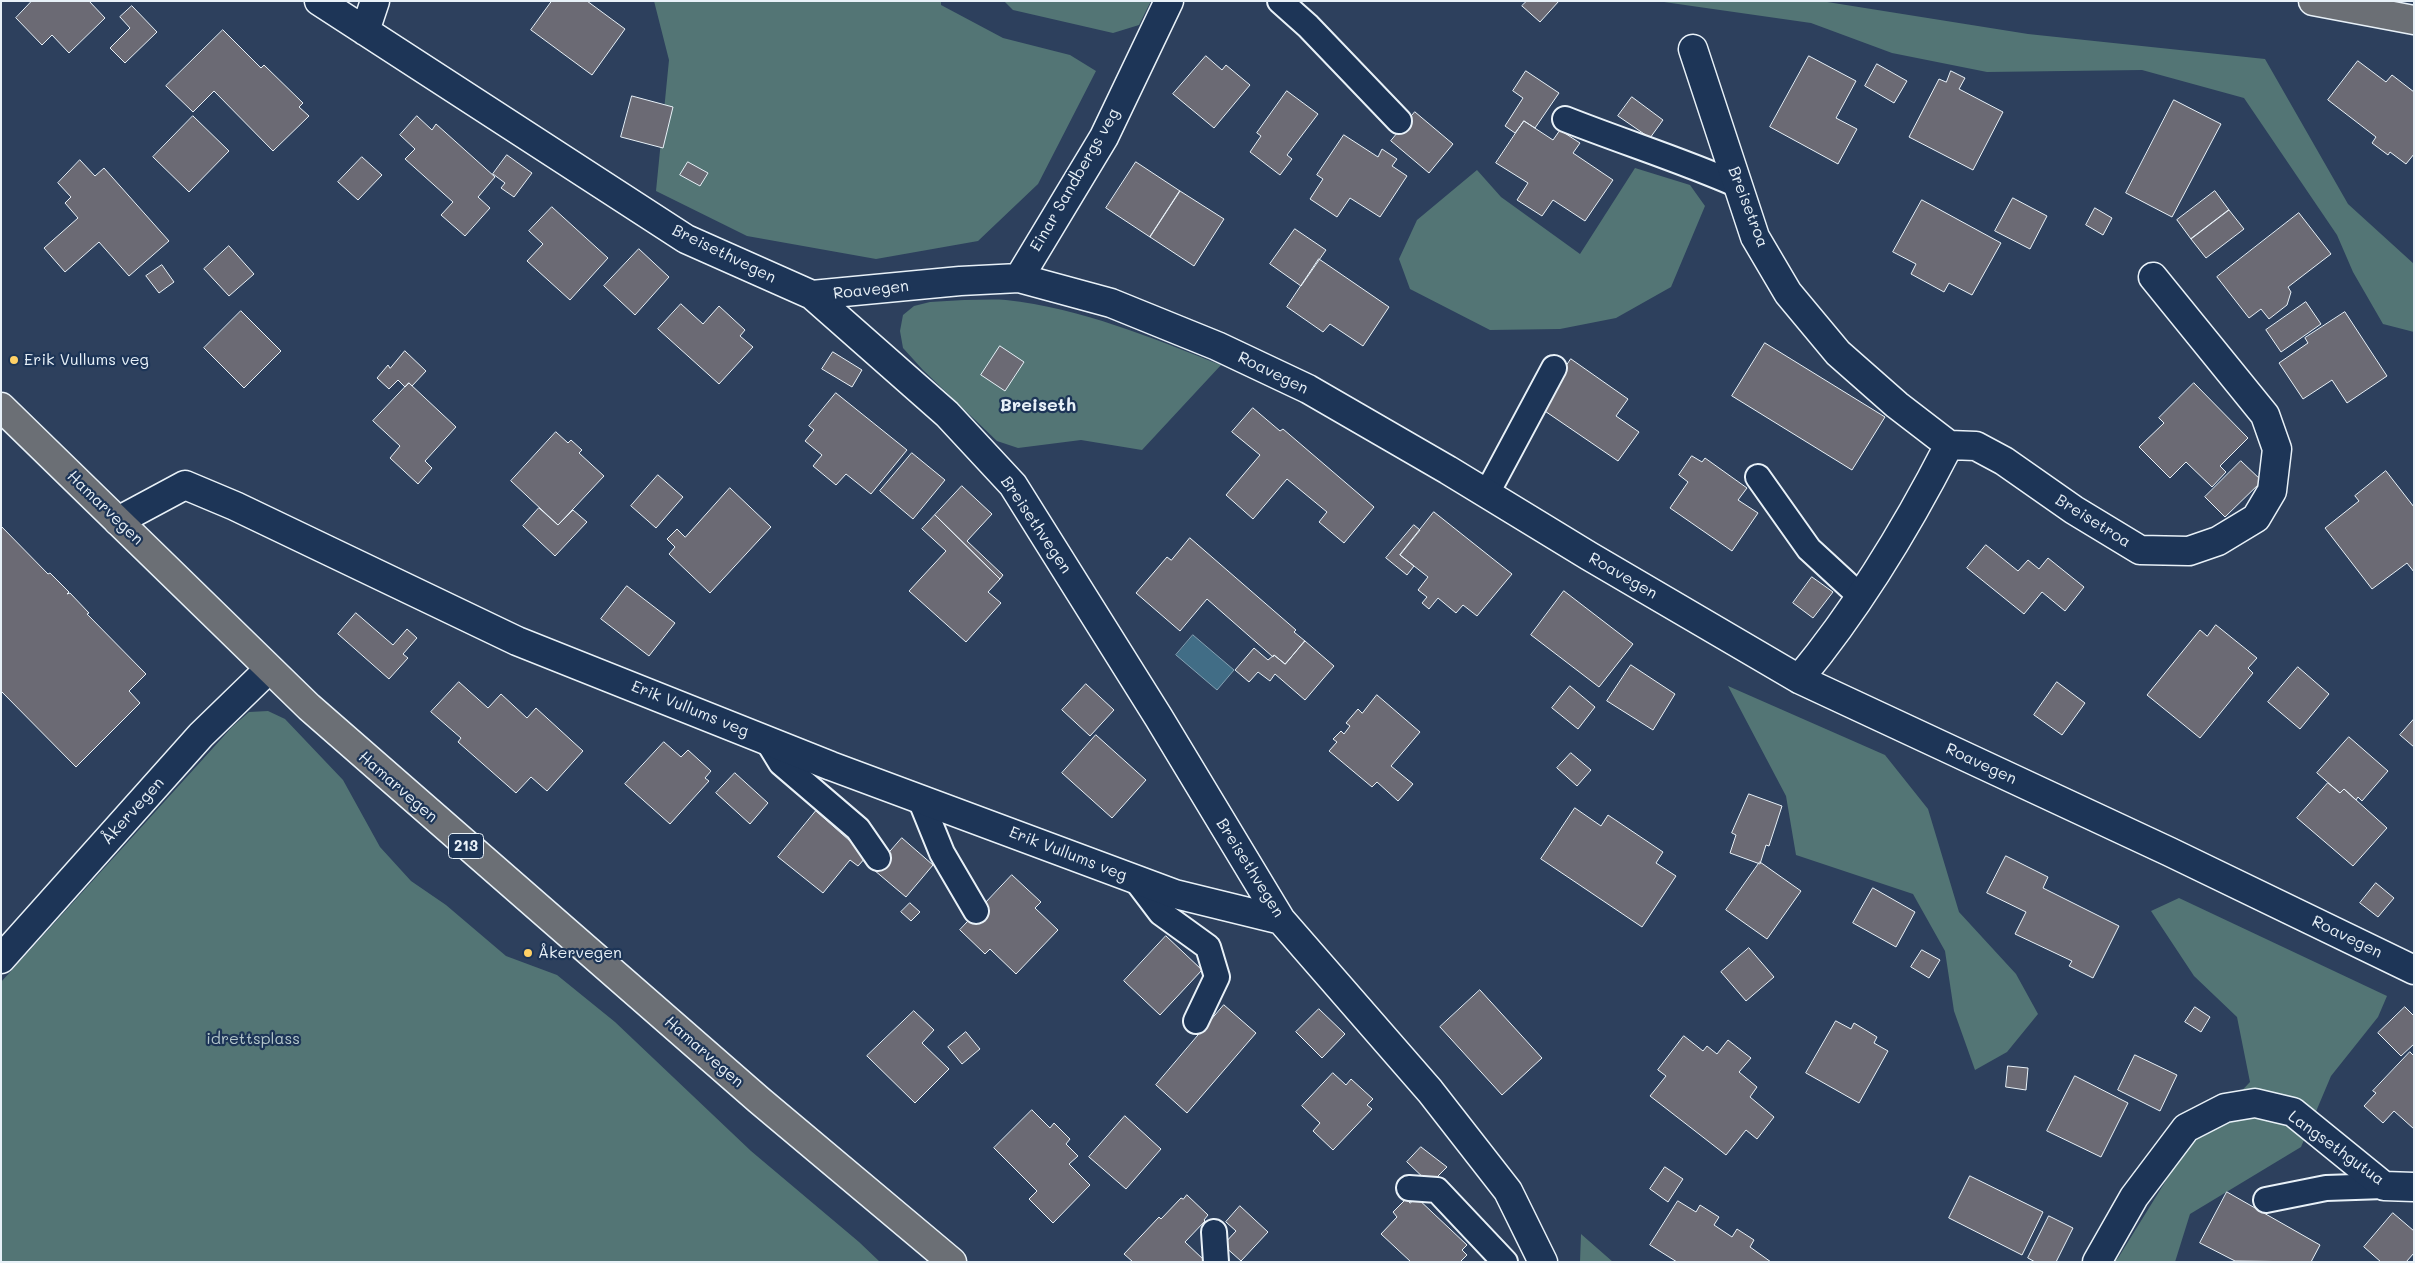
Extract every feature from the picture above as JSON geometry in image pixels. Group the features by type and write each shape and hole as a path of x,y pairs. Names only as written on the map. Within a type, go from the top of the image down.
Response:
{"main road":[{"path":"2313,1 2414,20"},
{"name":"Hamarvegen","path":"1,408 309,707 438,822 759,1100 952,1262"}],"street":[{"name":"Breisethvegen","path":"319,1 686,238 812,295 947,414 1013,485 1159,718 1281,920 1430,1091 1508,1191 1543,1262"},
{"path":"365,31 375,1"},
{"name":"Einar Sandbergs veg","path":"1019,278 1104,137 1169,1"},
{"name":"Breisetroa","path":"1693,49 1755,237 1788,293 1838,353 1897,405 1948,445 1976,446 2004,461 2074,510 2140,550 2188,551 2218,541 2256,518 2272,491 2277,449 2265,415 2153,278"},
{"name":"Roavegen","path":"812,295 960,281 1019,278 1111,303 1217,346 1308,389 1799,679 2170,852 2414,970"},
{"path":"1799,679 1834,637 1924,494 1948,445"},
{"name":"Erik Vullums veg","path":"118,520 185,485 235,506 517,641 767,740 1136,880 1175,894 1281,920"},
{"name":"Åkervegen","path":"1,959 201,735 269,669"},
{"name":"Langsethgutua","path":"2097,1262 2134,1196 2186,1128 2225,1108 2255,1103 2293,1112 2384,1186 2414,1187"}],"lane":[{"path":"1280,1 1308,26 1399,121"},
{"path":"1565,119 1636,147 1695,166 1738,184"},
{"path":"1487,493 1554,368"},
{"path":"1758,477 1810,549 1860,596"},
{"path":"767,740 781,762 858,829 878,858"},
{"path":"920,799 942,853 976,911"},
{"path":"1136,880 1161,913 1208,947 1217,977 1196,1021"},
{"path":"2266,1200 2326,1188 2384,1186"},
{"path":"1409,1188 1437,1190 1505,1262"},
{"path":"1214,1232 1216,1262"}],"green space":[{"path":"654,1 941,1 941,5 1003,38 1070,55 1096,71 1038,184 978,241 876,259 747,236 656,191 669,60"},
{"path":"1004,1 1151,1 1139,25 1113,33 1013,10"},
{"path":"1657,1 1821,1 2028,34 2265,59 2348,204 2414,264 2414,332 2383,324 2353,272 2337,235 2244,98 2142,70 1987,72 1892,53 1811,23"},
{"path":"1635,168 1690,185 1705,206 1671,287 1616,318 1560,329 1490,330 1410,289 1399,259 1417,220 1477,170 1501,197 1580,254"},
{"path":"1006,300 1062,310 1116,325 1221,365 1142,450 1081,440 1018,448 997,441 923,370 903,348 900,331 903,315 914,306 930,302"},
{"path":"1728,686 1885,755 1928,809 1959,912 2016,974 2038,1014 2007,1052 1975,1070 1954,1011 1945,951 1913,894 1796,855 1786,796"},
{"name":"idrettsplass","path":"268,711 285,719 343,780 380,847 411,881 446,905 506,956 557,975 615,1022 751,1151 880,1262 1,1262 1,982 232,727 249,712"},
{"path":"2179,898 2387,996 2378,1017 2331,1076 2301,1147 2190,1214 2175,1262 2113,1262 2118,1258 2183,1153 2250,1082 2237,1017 2194,976 2151,911"},
{"path":"1581,1234 1613,1262 1580,1262"}],"water":[{"path":"1193,635 1234,670 1217,690 1176,655"}],"building":[{"path":"32,1 89,1 105,18 69,53 52,35 42,45 16,18"},
{"path":"552,1 587,1 625,29 592,75 531,30"},
{"path":"1527,1 1559,1 1540,22 1522,6"},
{"path":"132,6 157,32 125,63 110,48 130,28 120,17"},
{"path":"223,30 261,68 264,65 303,103 299,107 309,116 273,151 214,91 193,112 166,86"},
{"path":"1206,56 1222,70 1226,65 1250,85 1214,128 1173,94"},
{"path":"1809,56 1856,81 1836,118 1857,129 1838,164 1770,127"},
{"path":"2358,61 2386,82 2392,75 2414,92 2414,154 2406,164 2390,152 2388,155 2372,143 2376,137 2328,100"},
{"path":"1877,64 1907,81 1894,103 1865,86"},
{"path":"1526,71 1559,93 1535,128 1524,121 1515,133 1505,126 1523,98 1513,91"},
{"path":"1951,71 1965,78 1959,89 2003,112 1973,170 1909,137 1939,79 1946,82"},
{"path":"1287,91 1318,114 1287,155 1292,159 1280,175 1250,152 1261,136 1257,133"},
{"path":"632,96 673,107 663,148 621,137"},
{"path":"1632,97 1663,120 1650,138 1618,116"},
{"path":"2174,100 2221,124 2172,217 2126,193"},
{"path":"1415,112 1453,144 1429,173 1391,141"},
{"path":"193,116 229,151 189,192 153,157"},
{"path":"417,116 432,130 436,124 495,177 478,197 490,208 465,236 441,215 453,202 405,159 415,149 400,135"},
{"path":"1524,121 1553,140 1560,130 1580,143 1573,153 1613,180 1585,221 1553,200 1542,216 1517,200 1528,183 1496,163"},
{"path":"1344,135 1378,157 1382,149 1397,159 1392,166 1407,176 1380,217 1350,198 1337,217 1310,199 1323,179 1317,175"},
{"path":"507,155 532,173 514,197 501,188 505,183 493,174"},
{"path":"362,157 382,175 358,200 338,182"},
{"path":"80,160 95,176 104,168 169,241 129,276 99,242 65,272 44,248 78,218 65,203 71,197 58,183"},
{"path":"688,162 708,173 700,186 680,175"},
{"path":"1136,162 1180,191 1150,237 1106,208"},
{"path":"1180,191 1224,219 1194,266 1150,237"},
{"path":"2215,191 2229,210 2191,239 2177,220"},
{"path":"2013,198 2047,216 2030,249 1995,231"},
{"path":"1922,200 2001,243 1972,295 1949,283 1944,292 1911,274 1916,264 1893,252"},
{"path":"552,207 608,258 570,300 527,261 543,244 529,231"},
{"path":"2095,208 2112,218 2103,235 2086,225"},
{"path":"2229,210 2244,229 2206,258 2191,239"},
{"path":"2299,213 2331,254 2288,287 2291,292 2287,305 2269,319 2261,309 2249,318 2217,277"},
{"path":"1295,229 1326,250 1301,286 1270,264"},
{"path":"229,246 254,274 229,296 204,269"},
{"path":"639,249 669,277 635,315 604,286"},
{"path":"1319,259 1389,307 1363,346 1330,324 1323,332 1287,307"},
{"path":"162,265 174,282 159,293 146,276"},
{"path":"2306,302 2321,324 2281,352 2266,330"},
{"path":"681,304 703,324 719,306 745,330 740,336 753,347 719,384 658,329"},
{"path":"241,311 281,351 244,388 204,348"},
{"path":"2345,312 2387,376 2347,403 2332,380 2303,399 2279,363 2308,343 2305,338"},
{"path":"1765,343 1885,417 1852,470 1732,396"},
{"path":"1000,346 1024,362 1005,391 981,375"},
{"path":"405,351 426,371 412,386 409,383 405,387 398,380 389,389 377,378 388,365 390,368"},
{"path":"833,352 862,370 852,387 822,369"},
{"path":"1571,359 1628,399 1616,416 1639,432 1618,461 1539,407"},
{"path":"409,383 456,427 425,461 432,468 418,484 390,458 400,446 373,421"},
{"path":"2194,383 2248,438 2220,466 2226,472 2212,487 2186,462 2170,478 2139,447 2164,423 2159,418"},
{"path":"836,393 907,450 871,494 846,474 836,485 813,466 822,455 805,441 814,430 809,426"},
{"path":"1253,408 1280,431 1283,429 1374,507 1344,543 1319,522 1327,512 1287,479 1253,519 1226,495 1260,455 1232,432"},
{"path":"556,432 568,443 571,440 582,450 579,453 604,476 558,525 511,481"},
{"path":"912,453 945,480 913,519 880,491"},
{"path":"1692,456 1702,462 1705,458 1747,488 1738,500 1758,513 1732,551 1670,508 1688,482 1679,475"},
{"path":"2241,461 2262,481 2225,517 2205,497"},
{"path":"2386,471 2414,507 2414,572 2407,563 2372,589 2325,528 2359,501 2355,496"},
{"path":"658,475 683,497 656,528 631,506"},
{"path":"962,486 992,514 967,541 1003,575 1000,579 935,515"},
{"path":"730,488 771,527 710,593 669,554 675,547 667,539 677,529 685,537"},
{"path":"539,508 558,525 573,510 587,522 555,556 523,526"},
{"path":"1434,512 1512,574 1477,616 1463,605 1456,613 1438,598 1429,609 1422,603 1427,597 1418,590 1428,577 1400,555"},
{"path":"935,515 1000,579 988,592 1001,603 966,642 909,591 946,551 922,529"},
{"path":"1414,525 1420,530 1400,555 1414,566 1407,575 1386,558"},
{"path":"1,526 48,574 50,573 69,592 67,594 70,593 89,613 87,614 146,674 129,691 140,703 76,767 1,691"},
{"path":"1190,538 1296,630 1294,632 1305,641 1285,664 1274,655 1273,657 1207,599 1180,631 1136,593 1167,557 1171,560"},
{"path":"1986,545 2018,571 2028,560 2039,569 2048,558 2084,587 2065,611 2042,592 2024,614 1967,568"},
{"path":"1812,577 1833,592 1813,618 1793,603"},
{"path":"627,586 675,623 649,656 601,619"},
{"path":"1564,591 1633,644 1599,687 1531,635"},
{"path":"356,613 393,645 407,629 417,638 403,654 408,658 389,679 338,634"},
{"path":"2216,625 2257,658 2248,668 2253,673 2200,738 2147,695 2200,630 2207,636"},
{"path":"1305,641 1334,666 1305,700 1275,674 1270,681 1258,672 1249,682 1235,670 1254,648 1268,660 1274,655 1285,664"},
{"path":"1631,665 1675,694 1653,730 1607,701"},
{"path":"2298,667 2329,694 2300,729 2268,702"},
{"path":"459,682 488,708 501,694 527,718 536,708 583,751 547,791 531,777 516,793 458,742 461,738 431,712"},
{"path":"2057,682 2085,703 2062,735 2034,715"},
{"path":"1086,684 1114,710 1090,736 1062,710"},
{"path":"1570,686 1595,707 1578,729 1552,708"},
{"path":"1377,695 1420,732 1391,766 1413,784 1398,801 1377,782 1372,787 1329,751 1337,742 1333,739 1341,731 1344,734 1350,726 1346,723 1358,709 1362,713"},
{"path":"2414,719 2414,747 2400,735"},
{"path":"1096,735 1146,780 1112,818 1062,773"},
{"path":"2349,737 2388,771 2362,801 2358,797 2356,800 2344,789 2340,793 2317,773"},
{"path":"664,742 681,757 688,750 711,771 705,778 709,781 670,824 625,784"},
{"path":"1571,753 1591,770 1577,786 1557,768"},
{"path":"735,773 768,803 750,824 716,793"},
{"path":"2328,783 2340,793 2344,789 2387,828 2353,866 2297,818"},
{"path":"1749,794 1782,806 1769,846 1766,845 1760,864 1730,853 1736,835 1732,833"},
{"path":"1575,808 1601,826 1608,815 1663,852 1656,863 1676,876 1642,927 1541,859"},
{"path":"816,811 867,856 858,866 850,860 823,893 778,857"},
{"path":"902,838 933,865 906,897 874,870"},
{"path":"2006,856 2048,877 2043,888 2119,926 2093,978 2069,966 2072,961 2015,934 2026,912 1987,893"},
{"path":"1760,862 1801,891 1767,939 1726,910"},
{"path":"1012,875 1041,902 1035,908 1058,930 1016,974 990,949 985,954 960,930"},
{"path":"2376,883 2394,898 2378,917 2360,903"},
{"path":"1873,888 1915,912 1896,947 1853,923"},
{"path":"910,903 920,912 911,921 901,912"},
{"path":"1166,936 1202,970 1160,1015 1124,981"},
{"path":"1749,948 1774,977 1746,1001 1721,972"},
{"path":"1922,950 1940,960 1929,978 1911,967"},
{"path":"1480,990 1542,1058 1502,1095 1440,1027"},
{"path":"1224,1005 1256,1033 1187,1113 1156,1085"},
{"path":"2195,1007 2210,1017 2201,1032 2185,1022"},
{"path":"2405,1007 2414,1016 2414,1044 2401,1056 2378,1033"},
{"path":"1319,1009 1345,1034 1322,1058 1296,1032"},
{"path":"914,1011 934,1030 922,1043 949,1069 915,1103 867,1056"},
{"path":"1836,1021 1851,1029 1854,1023 1877,1037 1874,1043 1888,1051 1859,1103 1806,1073"},
{"path":"966,1032 980,1049 962,1064 948,1047"},
{"path":"1684,1036 1703,1051 1707,1046 1717,1054 1728,1040 1751,1058 1739,1072 1757,1087 1750,1097 1774,1117 1757,1139 1746,1130 1726,1155 1650,1096 1666,1076 1658,1070"},
{"path":"2410,1052 2414,1056 2414,1129 2394,1111 2383,1123 2364,1106 2376,1093 2373,1091"},
{"path":"2135,1055 2177,1075 2160,1111 2118,1090"},
{"path":"2008,1066 2028,1068 2026,1090 2006,1087"},
{"path":"1333,1073 1346,1085 1351,1079 1373,1099 1367,1105 1372,1109 1333,1150 1313,1131 1320,1123 1302,1106"},
{"path":"2075,1076 2128,1103 2101,1157 2047,1131"},
{"path":"1032,1110 1050,1128 1054,1123 1070,1139 1066,1144 1078,1156 1069,1164 1090,1185 1053,1223 1029,1199 1037,1191 994,1148"},
{"path":"1125,1116 1161,1149 1126,1189 1089,1157"},
{"path":"1421,1147 1447,1167 1430,1184 1407,1162"},
{"path":"1665,1167 1683,1179 1668,1202 1650,1189"},
{"path":"1970,1176 2043,1212 2022,1255 1949,1218"},
{"path":"2227,1192 2320,1245 2311,1262 2235,1261 2200,1243"},
{"path":"1187,1195 1208,1215 1205,1221 1185,1242 1204,1260 1202,1262 1133,1262 1124,1254 1159,1217 1161,1219 1181,1198 1183,1199"},
{"path":"1416,1197 1467,1245 1462,1250 1467,1255 1460,1262 1411,1262 1381,1234 1397,1217 1393,1212 1406,1199 1410,1203"},
{"path":"1678,1201 1696,1212 1700,1205 1719,1217 1714,1225 1732,1237 1737,1229 1754,1240 1750,1247 1771,1262 1677,1262 1650,1245"},
{"path":"1240,1206 1268,1232 1241,1261 1223,1245 1236,1231 1226,1222"},
{"path":"2393,1213 2414,1231 2414,1253 2406,1262 2381,1262 2364,1247"},
{"path":"2049,1216 2073,1228 2056,1262 2035,1262 2028,1258"}],"place":[{"name":"Erik Vullums veg","path":"14,360"},
{"name":"Åkervegen","path":"528,953"}],"district":[{"name":"Breiseth","path":"1038,405"}]}
